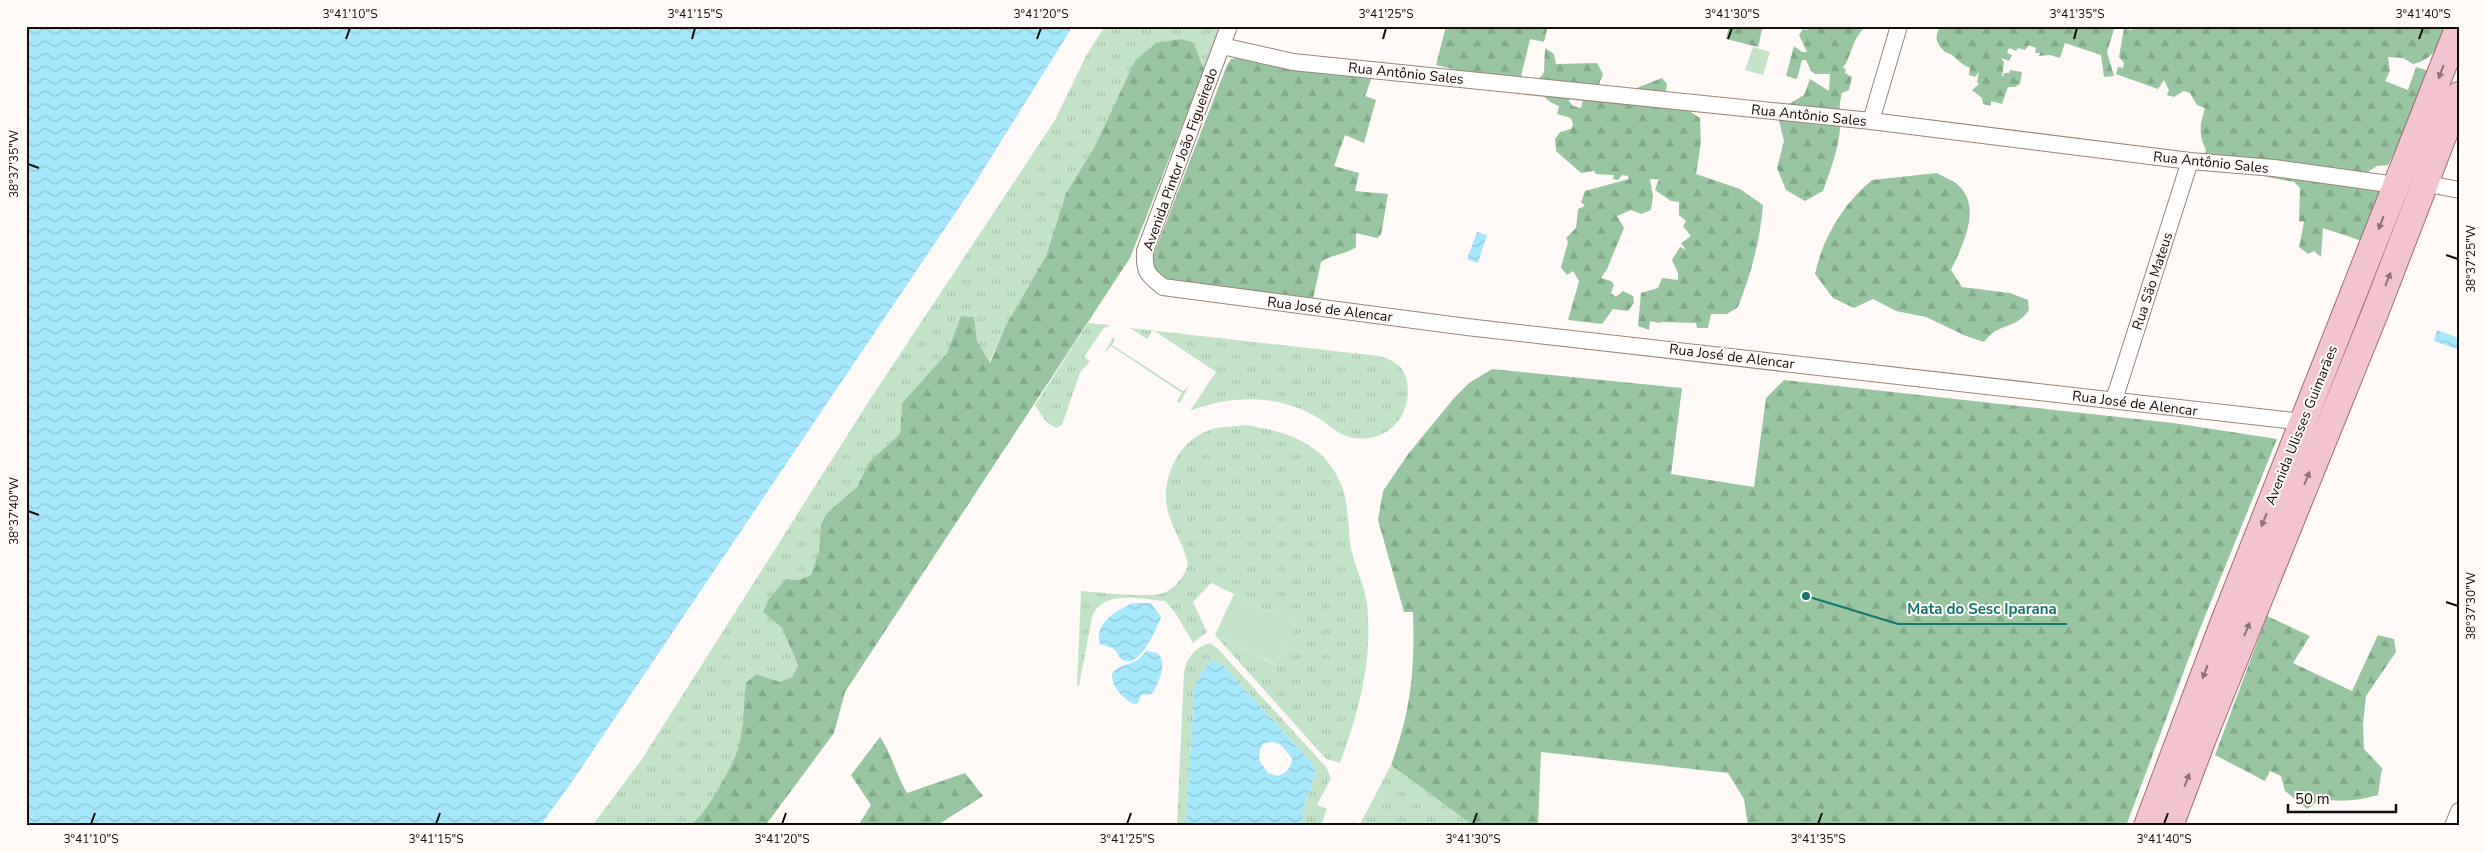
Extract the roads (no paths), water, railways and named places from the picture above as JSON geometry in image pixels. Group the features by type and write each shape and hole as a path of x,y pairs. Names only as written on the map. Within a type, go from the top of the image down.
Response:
{"main road":[{"name":"Avenida Ulisses Guimarães","path":"2147,826 2302,422 2459,26"},
{"name":"Avenida Ulisses Guimarães","path":"2170,826 2211,717 2375,313 2459,95"},
{"path":"2350,302 2375,313"}],"street":[{"name":"Avenida Pintor João Figueiredo","path":"1163,287 1150,277 1144,268 1145,251 1229,26"},
{"path":"1871,121 1900,26"},
{"name":"Rua Antônio Sales","path":"1222,46 1293,62 1871,121 2190,161 2274,168 2396,185"},
{"name":"Rua São Mateus","path":"2114,400 2190,161"},
{"path":"2424,183 2459,190"},
{"name":"Rua José de Alencar","path":"1163,287 1467,327 2302,422"},
{"path":"2453,826 2459,811"}],"water":[{"path":"26,26 1073,26 971,190 572,782 540,826 26,826"},
{"path":"1477,232 1487,235 1478,263 1467,259"},
{"path":"2437,330 2459,338 2457,349 2434,341"},
{"path":"1132,603 1151,603 1161,617 1143,652 1132,661 1126,661 1120,658 1114,649 1100,644 1099,637 1103,624 1113,614"},
{"path":"1146,651 1157,653 1161,658 1161,674 1152,694 1141,695 1138,703 1134,704 1126,699 1116,688 1112,674 1118,668 1134,662"},
{"path":"1212,660 1223,665 1313,764 1316,773 1305,803 1302,826 1186,826 1194,690 1200,674","holes":["1273,742 1280,744 1292,758 1288,769 1278,776 1268,773 1259,760 1260,749 1264,743"]}],"place":[{"name":"Mata do Sesc Iparana","path":"1806,596"}]}
